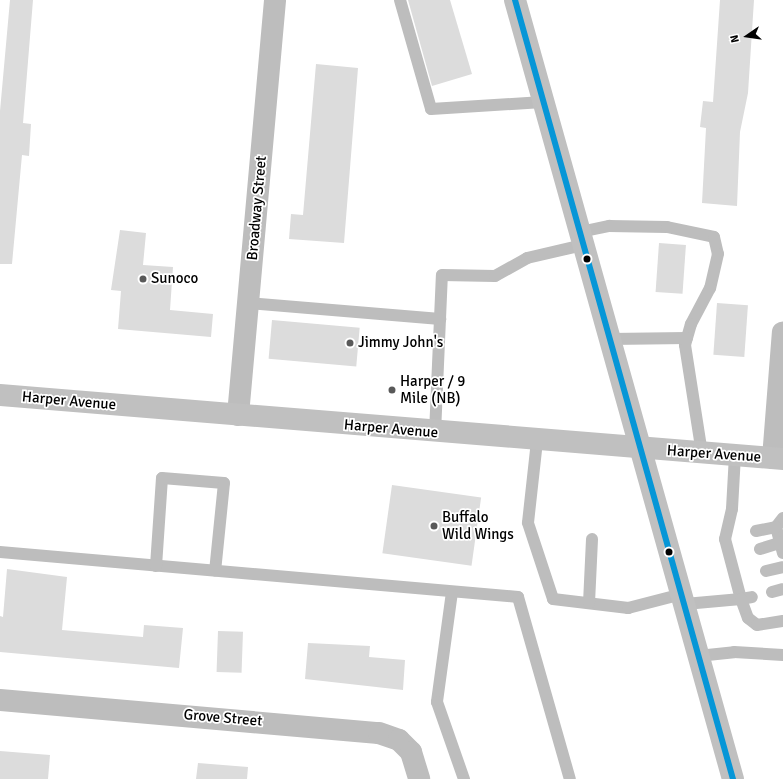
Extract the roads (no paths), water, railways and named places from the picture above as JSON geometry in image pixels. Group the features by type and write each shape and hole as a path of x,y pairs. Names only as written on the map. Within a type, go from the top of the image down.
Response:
{"main road":[{"path":"515,0 733,779"},
{"name":"Harper Avenue","path":"0,395 435,433 778,459"}],"street":[{"name":"Broadway Street","path":"238,415 275,0"},
{"path":"778,459 783,332"},
{"name":"Grove Street","path":"0,700 379,733 399,740 411,752 419,779"}],"lane":[{"path":"400,0 431,109 543,102"},
{"path":"435,433 442,274 495,276 527,258 582,239 609,226 667,227 714,237 718,254 710,288 687,338 702,453"},
{"path":"249,303 440,319"},
{"path":"610,338 687,338"},
{"path":"537,441 528,523 553,599 628,608 683,599 746,598"},
{"path":"735,456 730,538 746,598 748,618 757,625 783,621"},
{"path":"156,566 162,478 224,483 215,571"},
{"path":"756,531 780,523 782,548 760,548"},
{"path":"589,603 592,539"},
{"path":"0,552 518,597 570,779"},
{"path":"766,571 783,567"},
{"path":"452,592 437,702 464,779"},
{"path":"698,656 734,652 783,656"}],"place":[{"name":"Sunoco","path":"143,279"},
{"name":"Jimmy John's","path":"350,343"},
{"name":"Harper / 9 Mile (NB)","path":"392,390"},
{"name":"Buffalo Wild Wings","path":"434,526"}]}
